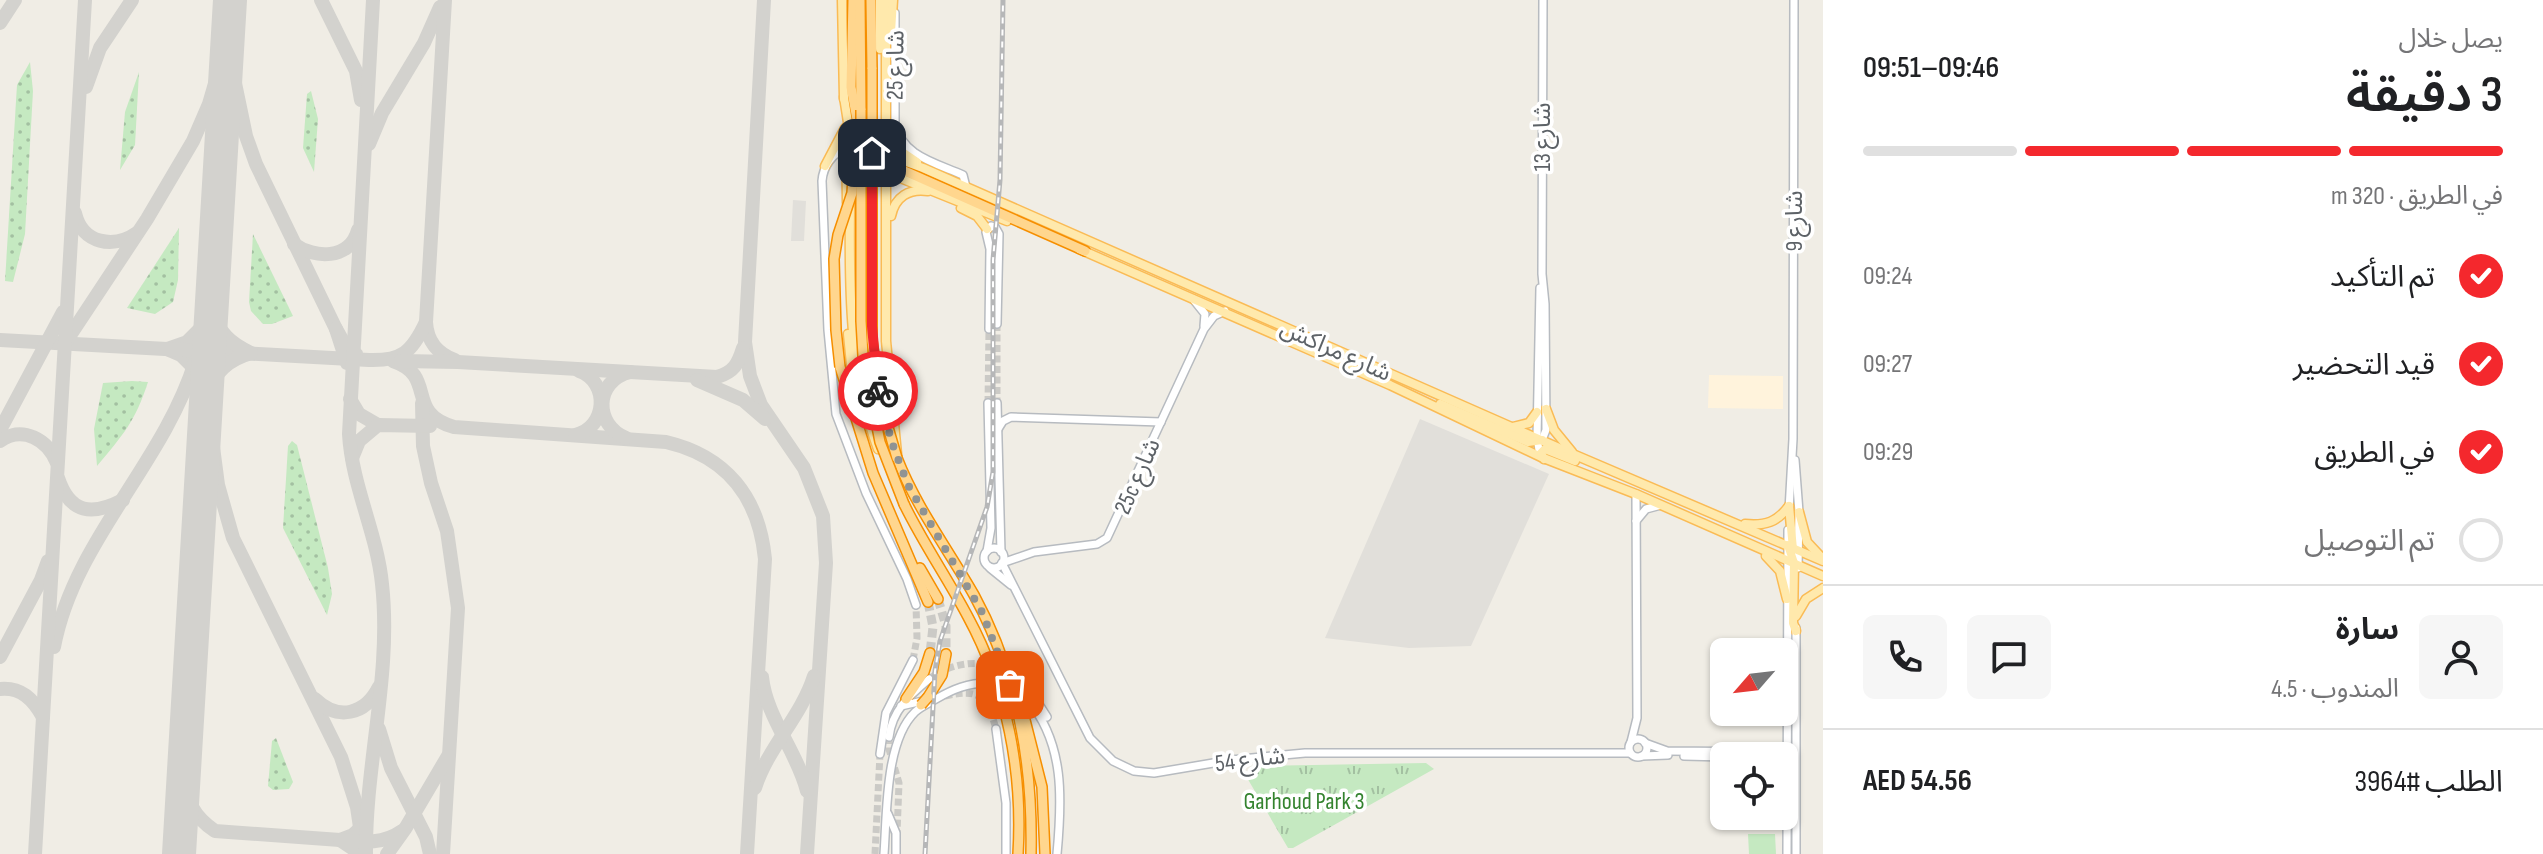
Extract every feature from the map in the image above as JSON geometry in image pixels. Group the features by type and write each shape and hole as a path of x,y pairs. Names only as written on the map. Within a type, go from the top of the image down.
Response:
{"highway":[{"path":"851,0 851,87 858,125"},
{"path":"860,0 863,356 885,458 904,504 974,629 997,686 1015,763 1019,805 1018,854"},
{"path":"871,0 872,341 880,400 897,458 915,498 975,598 1020,702 1040,774 1045,814 1045,854"},
{"path":"861,110 852,193 838,235 834,259 840,367 886,506 933,600"},
{"path":"898,168 1085,251"},
{"path":"904,702 921,677 930,653"},
{"path":"924,703 942,675 946,654"},
{"path":"1006,670 1027,761 1031,854"}],"main road":[{"path":"842,0 845,128 859,152 887,173 994,216"},
{"path":"880,0 880,50 887,125 883,154 887,173 887,366 897,458"},
{"path":"884,73 886,0"},
{"path":"885,60 890,46 894,0"},
{"path":"844,97 850,135 859,152 849,227"},
{"path":"887,125 895,147 923,168"},
{"path":"825,166 845,128"},
{"path":"859,152 883,154"},
{"path":"859,152 850,175 849,227 857,362 869,423 883,462 904,504"},
{"name":"شارع مراكش","path":"883,154 923,168 1539,440 1735,523 1793,555 1823,576"},
{"path":"878,168 883,187 887,293"},
{"path":"887,240 893,209 904,195 921,190 984,215 994,216"},
{"path":"946,200 977,216 987,229"},
{"name":"شارع مراكش","path":"994,216 1225,311 1542,458 1636,494 1756,548 1793,555"},
{"path":"852,314 848,335 850,367 863,443"},
{"path":"1426,403 1438,403 1528,442 1539,440"},
{"path":"1513,427 1526,425 1542,411 1575,455"},
{"path":"1542,458 1541,453 1545,449 1594,469 1607,469"},
{"path":"1735,523 1766,525 1777,520 1789,506"},
{"path":"1789,506 1793,623 1796,631"},
{"path":"1799,512 1807,542 1823,562"},
{"path":"1724,534 1736,534 1793,555 1823,562"},
{"path":"1756,548 1778,567 1787,599"},
{"path":"1796,616 1806,599 1823,588"}],"street":[{"name":"شارع 25","path":"894,0 896,130 904,145 913,152 963,175 966,187"},
{"name":"شارع 13","path":"1542,458 1539,440 1546,432 1542,411 1545,304 1542,274 1543,0"},
{"name":"شارع 9","path":"1789,506 1793,442 1794,0"},
{"path":"859,152 837,153 825,166 822,185 835,406 858,473 916,605"},
{"path":"987,229 993,226 999,234 993,326"},
{"path":"1191,297 1205,314 1204,329"},
{"name":"25c شارع","path":"1002,558 1097,544 1107,538 1204,329 1211,318 1225,311"},
{"path":"993,403 998,429 1002,558 998,567 990,568 984,559 991,529 993,403"},
{"path":"998,429 1003,421 1011,417 1161,422"},
{"path":"1142,420 1154,438"},
{"name":"شارع 9","path":"1793,442 1799,512 1793,555"},
{"path":"1636,494 1637,718 1630,746 1635,756 1710,757"},
{"path":"1635,523 1646,509 1662,505"},
{"path":"987,551 995,548 1002,558"},
{"path":"1786,742 1787,599 1793,555"},
{"path":"1793,555 1797,742"},
{"path":"1012,585 1012,569 1019,556"},
{"name":"شارع 54","path":"1002,558 1012,585 1090,738 1108,757 1134,771 1165,772 1231,760 1305,753 1592,753 1630,746"},
{"name":"شارع 54","path":"990,568 1012,585"},
{"path":"880,754 886,713 913,660"},
{"path":"889,737 891,724 904,702 929,679"},
{"path":"884,854 893,752 900,734 924,703 958,687 988,683"},
{"path":"1031,697 1048,728 1056,753 1059,777 1057,851"},
{"path":"904,702 924,703"},
{"path":"1637,718 1645,742 1646,751 1642,756"},
{"path":"882,729 891,724"},
{"path":"1781,742 1787,727"},
{"path":"996,729 1006,803 1006,854"},
{"path":"1630,746 1639,739 1667,751 1710,751"},
{"path":"887,812 896,833 896,854"},
{"path":"1787,830 1791,854"},
{"path":"1791,854 1796,831"}],"shaded area":[{"path":"793,200 806,201 804,241 791,241"},
{"path":"1709,375 1783,376 1783,409 1708,408"},
{"path":"1420,419 1549,474 1471,646 1409,648 1325,638"}],"green space":[{"path":"30,62 33,91 25,234 13,282 5,281 17,85"},
{"path":"139,72 135,145 120,170 125,112"},
{"path":"311,91 318,119 314,172 303,148 307,94"},
{"path":"179,228 178,280 173,302 155,314 127,308"},
{"path":"253,234 293,316 272,324 263,324 251,311 249,302"},
{"path":"148,382 127,427 97,466 94,429 103,383"},
{"path":"292,441 297,445 328,568 332,594 327,615 283,528 288,446"},
{"path":"276,738 293,782 289,789 273,790 268,786 272,741"},
{"name":"Garhoud Park 3","path":"1426,763 1434,769 1293,848 1288,848 1246,776 1252,766"},
{"path":"1748,834 1775,834 1776,854 1749,854"}],"taxiway":[{"path":"0,23 15,0"},
{"path":"35,854 85,0"},
{"path":"86,87 100,48 132,0"},
{"path":"321,0 356,71 361,100"},
{"path":"366,854 369,786 384,652 384,618 379,565 355,472 349,434 373,0"},
{"path":"0,340 369,360 390,359 405,353 426,322 445,0"},
{"path":"764,0 745,342 750,376 761,405 804,468 823,516 826,563 807,854"},
{"path":"369,144 382,113 424,43 440,7"},
{"path":"65,343 147,219 193,141 219,70 229,16"},
{"path":"227,45 246,136 256,164 336,329"},
{"path":"75,213 84,231 100,241 119,241 137,233"},
{"path":"294,244 321,254 340,252 354,240 358,230"},
{"path":"204,331 213,287"},
{"path":"206,394 223,368 251,353 226,336 211,310"},
{"path":"0,430 63,312"},
{"path":"207,322 187,342 167,349 181,355 200,374 206,394 218,485 233,538 341,757 357,807 361,834"},
{"path":"426,322 434,346 455,360"},
{"path":"347,363 336,329 345,345 356,354"},
{"path":"401,361 717,377 734,367 743,348"},
{"path":"393,361 414,376 430,413 454,427 666,442 706,457 736,482 755,517 765,559 747,854"},
{"path":"54,647 64,609 80,572 162,435 181,399 195,362"},
{"path":"575,435 593,424 601,404 596,385 579,371"},
{"path":"626,438 608,423 602,404 610,384 630,372"},
{"path":"697,380 743,400 765,419"},
{"path":"350,399 359,414 378,425"},
{"path":"422,403 423,446 447,531 458,608 443,854"},
{"path":"352,458 359,441 378,425 430,426"},
{"path":"0,441 17,434 34,437 48,448 57,463"},
{"path":"58,478 69,499 83,508 92,510 123,500"},
{"path":"0,657 48,561"},
{"path":"755,788 814,676"},
{"path":"762,677 769,706 807,791"},
{"path":"315,699 333,710 350,712 366,704 379,687"},
{"path":"0,689 14,690 26,696 43,717"},
{"path":"379,729 391,768 426,837 430,854"},
{"path":"387,854 448,756"},
{"path":"184,776 192,808 215,831 340,840 353,835 365,824"},
{"path":"361,854 340,840 379,841 402,831"}],"runway":[{"path":"179,854 230,0"}],"tunnel":[{"path":"861,132 873,151 898,168"},
{"path":"997,324 997,403"},
{"path":"988,403 989,329"},
{"path":"938,599 946,626 946,654"},
{"path":"928,602 933,627 930,653"},
{"path":"913,660 917,638 916,605"},
{"path":"929,679 956,666 985,664 1011,674 1033,695"},
{"path":"995,684 1014,689 1028,700"},
{"path":"945,696 966,693 980,697 989,709 996,729"},
{"path":"889,737 889,749 899,783 897,833"},
{"path":"875,854 880,754"}],"railway":[{"path":"925,854 935,671 940,641 987,507 993,472 993,260 1000,180 1003,0"}],"way so far":[{"path":"878,391 902,472 982,612 1010,685"}],"route":[{"path":"872,153 872,326 878,391"}]}
